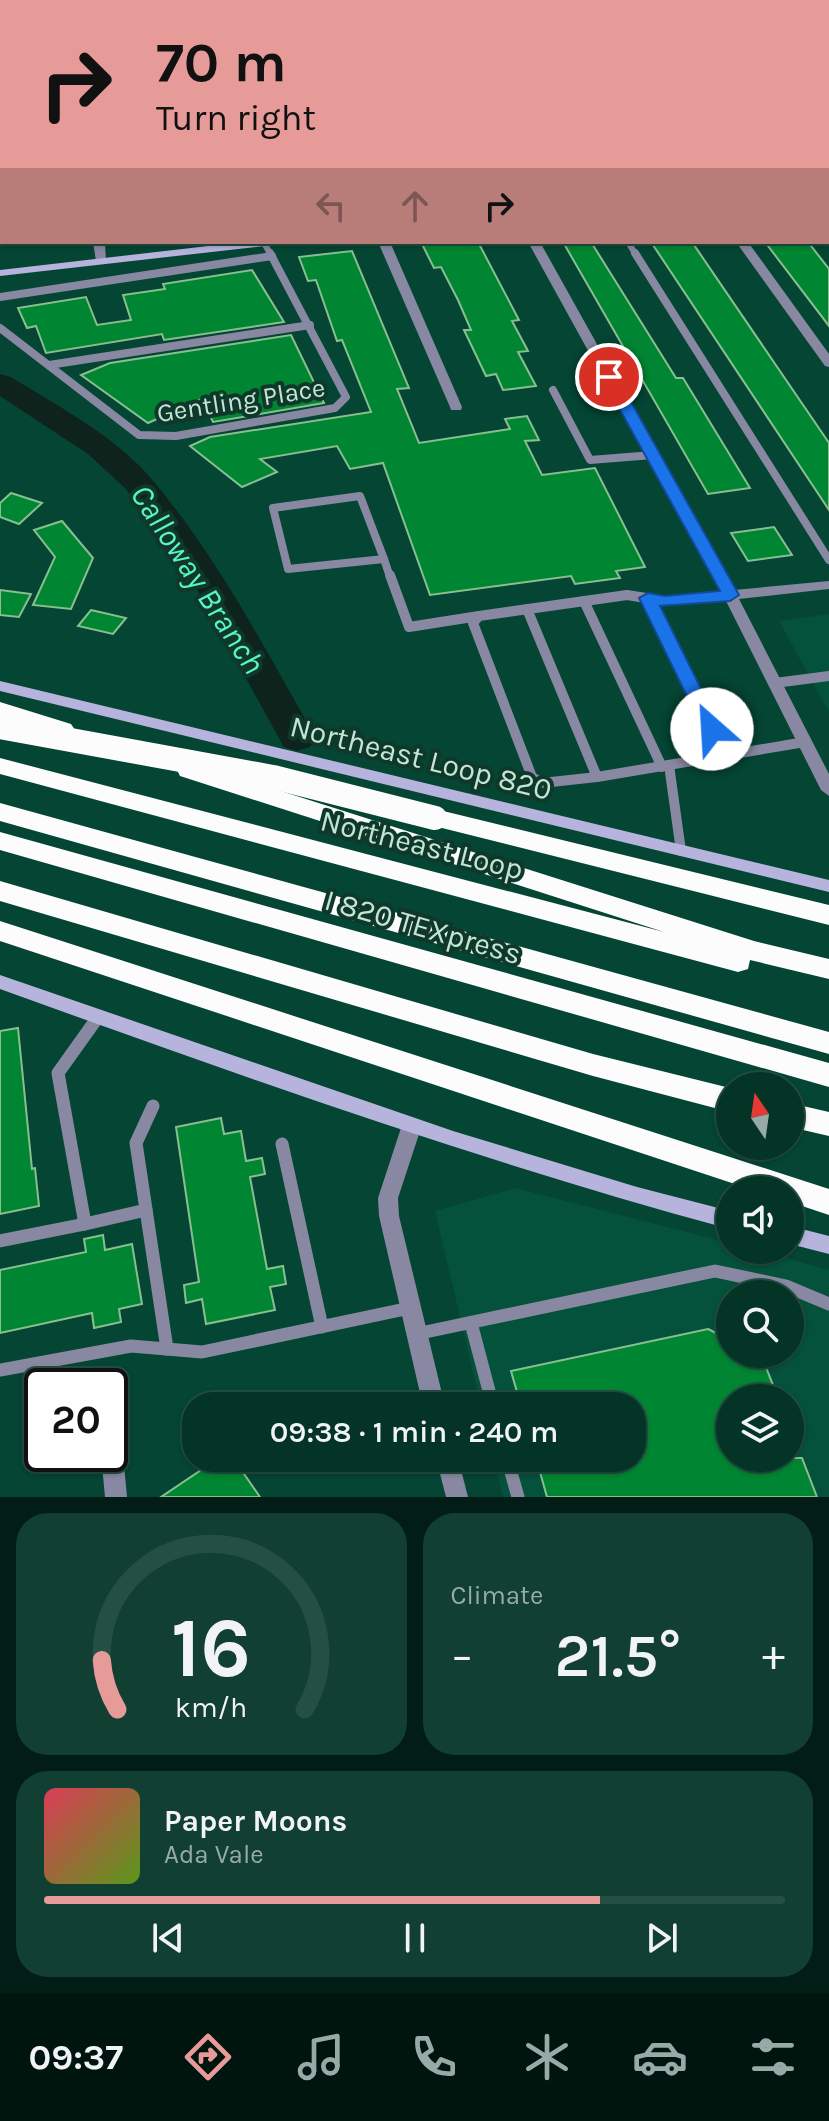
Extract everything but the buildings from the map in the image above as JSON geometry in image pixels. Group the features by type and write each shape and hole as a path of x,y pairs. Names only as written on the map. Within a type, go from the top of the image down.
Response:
{"highway":[{"path":"0,710 754,951 829,969"},
{"path":"0,727 273,777 829,915"},
{"name":"Northeast Loop","path":"0,766 318,853 829,986"},
{"name":"I 820 TEXpress","path":"0,812 829,1043"},
{"name":"I 820 TEXpress","path":"0,841 829,1075"},
{"path":"0,891 593,1065 716,1096"},
{"path":"0,931 829,1202"},
{"path":"804,1118 829,1124"}],"main road":[{"path":"0,273 255,244"},
{"name":"Northeast Loop 820","path":"0,686 426,791 828,884"},
{"path":"0,982 411,1128 632,1195 716,1216"},
{"path":"804,1239 829,1245"}],"street":[{"path":"99,244 102,261"},
{"path":"385,244 456,407"},
{"path":"535,244 730,595 829,790"},
{"path":"743,244 829,363"},
{"path":"730,595 829,585"},
{"path":"411,1128 388,1198 392,1236 430,1392"},
{"path":"114,1472 116,1497"},
{"path":"451,1472 457,1497"}],"lane":[{"name":"Gentling Place","path":"0,328 139,435 176,436 316,412 341,403 346,397 265,244"},
{"path":"629,244 829,560"},
{"path":"0,297 272,256"},
{"path":"49,365 310,325"},
{"path":"553,390 590,460 653,455"},
{"path":"384,559 288,569 273,508 360,496 384,559 409,627 627,595 665,601 730,595"},
{"path":"648,598 725,755"},
{"path":"584,601 665,766 681,851"},
{"path":"527,609 597,777"},
{"path":"479,616 473,623 532,777 542,783 597,777 805,742"},
{"path":"775,683 829,676"},
{"path":"85,1224 58,1073 98,1017"},
{"path":"153,1106 136,1143 167,1349"},
{"path":"282,1144 322,1327"},
{"path":"0,1241 146,1210"},
{"path":"416,1334 715,1271 786,1286 829,1304"},
{"path":"0,1370 131,1346 202,1352 410,1308"},
{"path":"471,1323 489,1392"},
{"path":"511,1472 518,1497"}],"shaded area":[{"path":"829,614 829,712 779,621"},
{"path":"515,1188 716,1239 716,1264 804,1263 829,1270 829,1497 503,1497 497,1472 646,1472 646,1392 478,1392 435,1211"}],"waterway":[{"name":"Calloway Branch","path":"0,383 99,447 137,482 213,589 297,738"}],"route":[{"path":"609,377 730,595 694,600 648,598 712,729"}]}
